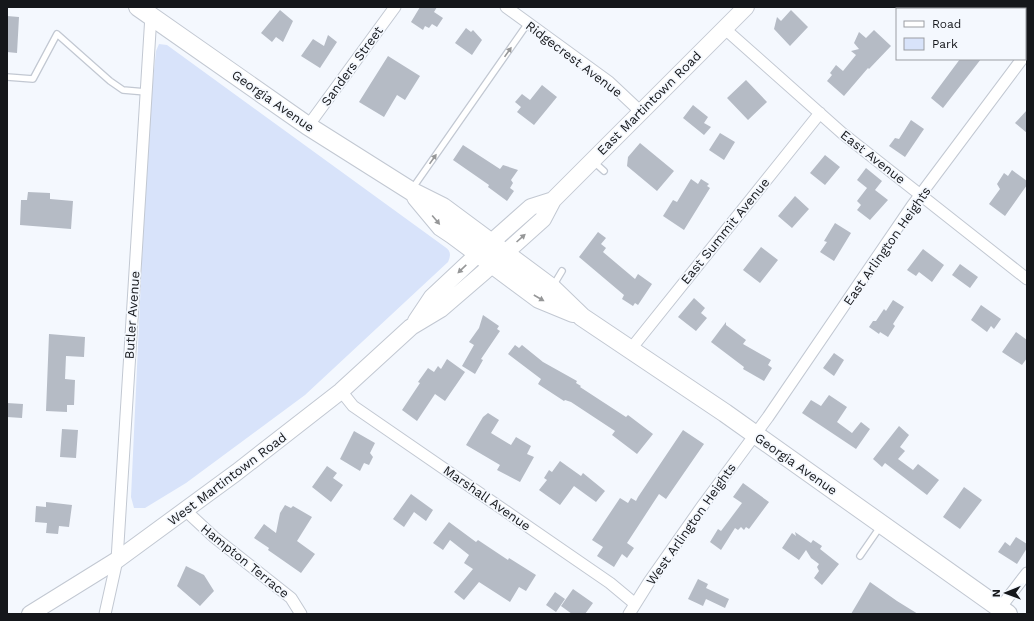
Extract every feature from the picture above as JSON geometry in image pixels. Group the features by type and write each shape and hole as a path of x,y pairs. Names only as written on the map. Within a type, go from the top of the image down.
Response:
{"main road":[{"name":"East Martintown Road","path":"499,259 543,219 553,200 592,160 642,113 682,70 746,7"},
{"name":"Georgia Avenue","path":"144,11 308,126 410,191 443,207 484,248 499,259 552,288 582,317 754,435 1004,611"},
{"name":"East Martintown Road","path":"484,248 531,207 553,200"},
{"name":"West Martintown Road","path":"411,327 432,297 484,248"},
{"name":"Georgia Avenue","path":"499,259 539,299 582,317"},
{"name":"West Martintown Road","path":"30,614 116,560 185,510 341,391 411,327 441,309 499,259"}],"street":[{"name":"Sanders Street","path":"308,126 395,7"},
{"name":"Ridgecrest Avenue","path":"506,7 608,82 642,113"},
{"name":"Butler Avenue","path":"105,614 116,560 146,92 144,11"},
{"name":"East Avenue","path":"725,29 820,113 1027,279"},
{"name":"East Arlington Heights","path":"754,435 768,418 921,195 1021,60"},
{"name":"East Summit Avenue","path":"630,350 820,113"},
{"name":"Marshall Avenue","path":"341,391 353,406 597,574 634,603"},
{"name":"West Arlington Heights","path":"629,614 634,603 754,435"},
{"name":"Hampton Terrace","path":"185,510 214,537 291,598 301,614"},
{"path":"1004,611 1027,573"}],"lane":[{"path":"410,191 528,23"},
{"path":"7,77 33,79 57,34 110,81 123,90 146,92"},
{"path":"592,160 604,171"},
{"path":"552,288 562,271"},
{"path":"860,556 881,525"}],"green space":[{"path":"159,44 167,45 445,247 450,255 448,262 305,395 186,483 145,508 134,508 131,497 148,129 156,51"}],"building":[{"path":"420,7 437,7 434,12 443,18 437,27 432,24 429,28 425,26 423,30 411,22"},
{"path":"280,10 293,21 283,42 276,37 272,42 261,33"},
{"path":"791,10 808,27 790,46 774,29 777,17 781,21"},
{"path":"7,16 19,17 17,53 7,52"},
{"path":"466,28 471,32 473,30 482,40 472,55 455,43"},
{"path":"874,30 891,46 869,69 868,68 844,96 827,81 832,75 830,73 836,65 843,71 856,55 851,51 859,49 854,43 859,32 866,38"},
{"path":"328,35 337,42 320,68 301,56 313,39 324,46"},
{"path":"388,56 420,76 405,100 397,95 384,117 359,102"},
{"path":"959,60 980,60 943,108 931,98"},
{"path":"746,80 767,102 748,120 727,98"},
{"path":"542,85 557,97 534,125 517,112 521,107 515,102 522,94 530,100"},
{"path":"693,105 708,117 704,123 711,127 704,135 683,118"},
{"path":"1027,110 1027,133 1015,123"},
{"path":"911,120 924,129 905,157 889,146 895,138 899,139"},
{"path":"720,133 735,142 724,160 709,150"},
{"path":"640,143 674,171 657,191 627,166 628,157"},
{"path":"463,145 500,169 503,165 518,170 511,180 513,183 510,188 514,191 507,201 488,187 489,185 453,160"},
{"path":"825,155 840,167 825,185 810,173"},
{"path":"866,168 882,181 875,190 888,200 870,220 857,210 861,205 857,201 867,188 857,180"},
{"path":"1012,170 1027,181 1027,185 1005,216 989,204 1000,189 997,184 1004,173 1008,176"},
{"path":"691,179 698,184 701,179 709,184 707,186 710,188 684,230 663,216 673,200 677,202"},
{"path":"28,192 50,193 50,199 73,201 71,229 20,225 21,200 27,200"},
{"path":"795,196 809,209 792,228 778,216"},
{"path":"835,223 851,233 834,261 820,252 827,242 824,241"},
{"path":"598,232 606,238 601,244 606,248 603,252 635,279 638,274 652,284 638,305 635,303 633,306 622,299 624,295 579,257"},
{"path":"761,247 778,260 760,283 743,270"},
{"path":"923,249 944,265 932,282 919,272 916,276 907,270"},
{"path":"960,264 978,277 970,288 952,275"},
{"path":"694,298 705,308 701,313 707,318 696,331 678,317"},
{"path":"893,300 904,307 893,324 895,326 888,337 880,332 879,334 869,327 873,321 876,321 884,309 886,311"},
{"path":"981,305 1001,319 994,329 991,326 987,332 971,320"},
{"path":"483,315 499,326 497,329 500,331 481,359 483,360 475,374 462,366 474,345 469,342 479,328"},
{"path":"726,322 726,325 746,340 743,344 771,360 768,365 772,368 764,381 743,369 744,367 711,342"},
{"path":"1016,332 1027,340 1027,358 1022,365 1002,352"},
{"path":"49,334 85,337 84,357 66,356 65,379 75,380 74,405 67,405 67,412 46,411"},
{"path":"515,345 519,348 522,345 543,362 577,381 576,383 581,386 580,387 626,417 628,415 653,434 637,454 612,435 615,431 571,402 564,401 538,384 541,379 508,354"},
{"path":"834,353 844,360 834,376 823,368"},
{"path":"447,359 465,372 445,401 435,394 417,421 402,410 428,368 434,372 438,366 441,369"},
{"path":"829,395 847,407 837,422 852,433 861,422 870,429 856,449 802,413 811,400 821,406"},
{"path":"7,403 23,404 22,418 7,417"},
{"path":"488,413 499,420 491,433 511,445 516,437 531,446 527,454 534,457 520,482 497,470 500,465 466,445 483,417"},
{"path":"899,426 909,435 900,447 905,451 898,459 913,470 918,464 939,480 927,495 885,463 882,467 873,459"},
{"path":"62,429 78,430 76,458 60,457"},
{"path":"683,430 704,444 666,499 659,494 627,543 634,548 627,558 622,554 614,567 597,556 603,547 592,540 620,498 628,503 631,498 636,501"},
{"path":"354,431 375,443 370,453 373,457 369,465 364,463 360,471 340,459"},
{"path":"560,461 581,476 583,473 605,491 596,502 574,486 560,505 539,490 547,480 544,478 549,470 552,472"},
{"path":"327,466 337,473 333,478 343,485 331,502 312,487"},
{"path":"743,483 769,502 749,529 746,527 744,530 741,527 738,530 735,528 721,550 710,542 718,529 721,531 742,503 733,497"},
{"path":"964,487 982,500 960,529 943,517"},
{"path":"411,494 433,510 426,521 414,512 404,527 393,519"},
{"path":"46,502 72,505 69,527 59,526 58,534 46,533 47,523 35,522 36,506 46,507"},
{"path":"285,505 291,508 293,506 312,517 297,541 315,554 301,573 268,550 269,548 254,538 264,524 276,533 280,513"},
{"path":"449,522 476,542 478,540 508,560 509,558 536,575 526,591 519,587 510,602 479,582 464,600 454,592 473,569 464,563 469,555 450,540 443,550 433,543"},
{"path":"795,532 811,543 813,540 822,546 820,549 839,564 822,585 814,578 819,571 817,567 819,564 811,558 806,550 799,560 782,548 792,533 796,536"},
{"path":"1016,537 1027,544 1027,548 1017,564 998,552 1005,542 1010,546"},
{"path":"186,566 204,575 214,591 200,606 177,586"},
{"path":"698,579 708,584 706,588 729,599 725,608 706,599 703,606 688,599"},
{"path":"870,582 897,601 918,614 851,614"},
{"path":"573,589 593,603 585,614 572,614 561,606"},
{"path":"555,592 565,599 556,612 546,605"}]}
